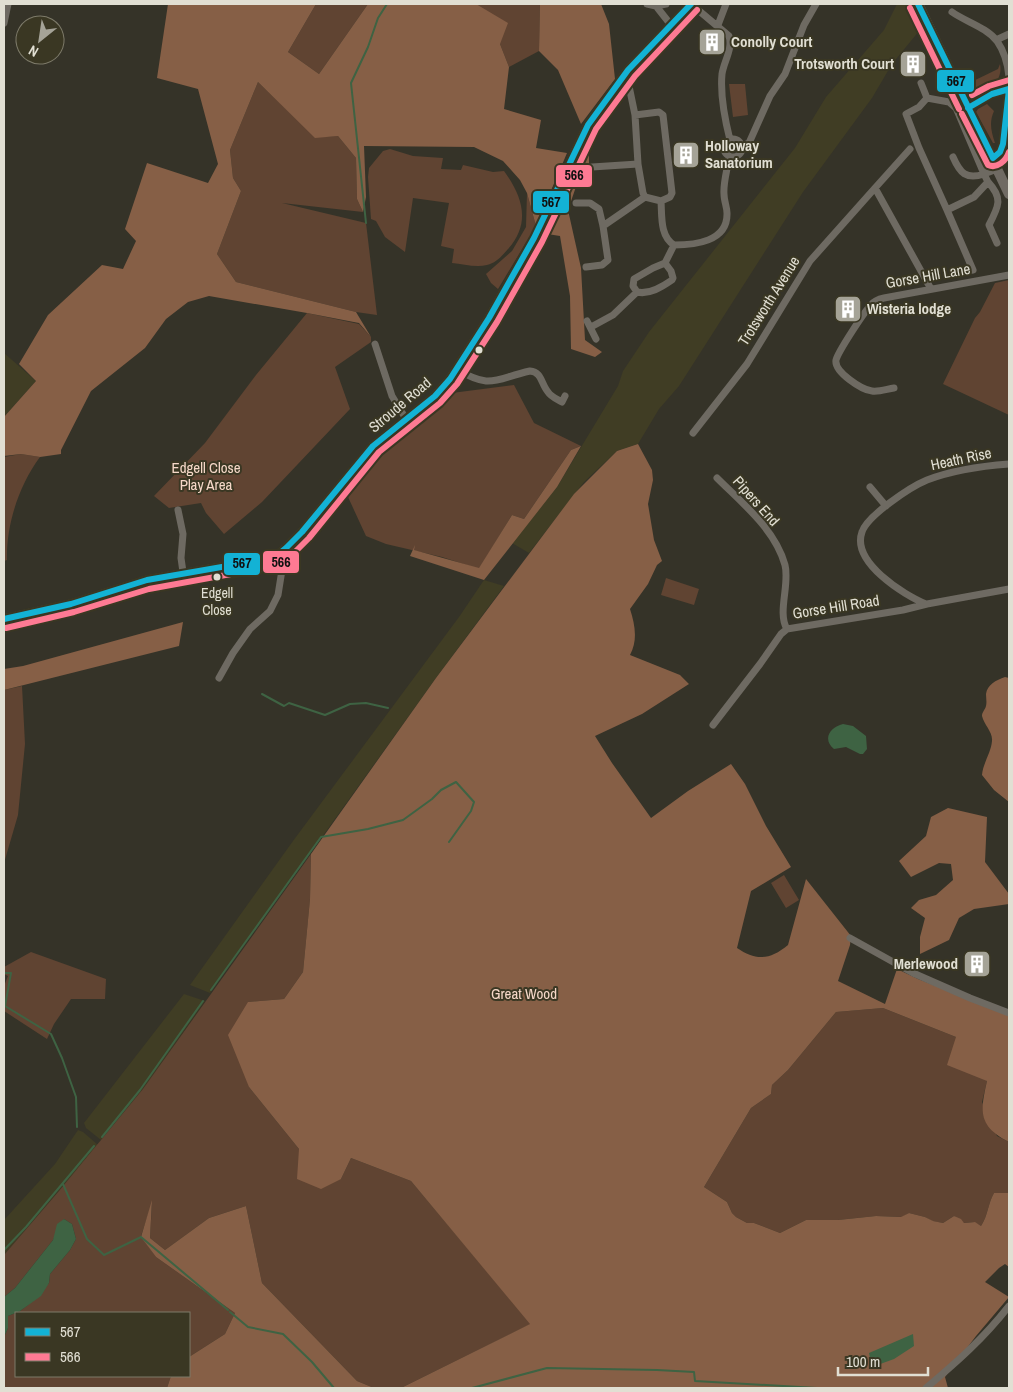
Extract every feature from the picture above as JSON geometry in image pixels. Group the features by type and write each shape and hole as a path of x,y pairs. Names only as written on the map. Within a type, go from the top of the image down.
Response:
{"main road":[{"path":"918,4 1009,194"}],"street":[{"path":"4,23 8,4"},
{"path":"647,4 656,6 666,4"},
{"path":"691,4 729,35 730,40 722,78 730,140"},
{"name":"Stroude Road","path":"4,619 70,604 127,585 183,572 254,561 280,553 302,532 373,446 445,386 489,318 534,238 588,125 628,70 691,4"},
{"path":"718,25 726,4"},
{"path":"730,156 739,154 742,146 749,143 770,96 785,74 804,25 816,4"},
{"path":"656,6 671,25"},
{"path":"952,12 961,19 986,31 996,40 1005,60 1009,89 1003,144 1000,152 993,158"},
{"path":"996,40 1009,34"},
{"path":"921,83 927,98"},
{"path":"629,86 634,115 641,188 645,197"},
{"path":"968,108 992,94 1009,89"},
{"path":"927,98 949,102 956,108 984,174 999,200 990,225 997,243"},
{"path":"927,98 919,107 906,114 973,270"},
{"path":"604,226 645,197 661,201 670,197 672,193 663,115 659,112 634,115"},
{"path":"661,201 664,235 674,246 702,244 714,237 723,228 728,212 724,194 730,156 724,149 730,140 737,140 742,146"},
{"name":"Trotsworth Avenue","path":"693,433 746,364 810,261 910,149"},
{"path":"953,157 959,170 964,175 974,176 997,169"},
{"path":"592,167 638,164"},
{"path":"947,210 974,197 988,182"},
{"path":"875,188 931,289"},
{"path":"576,202 590,203 599,209 604,226 608,260 602,266 586,267"},
{"path":"665,263 671,271 672,280 652,291 637,292 633,286 634,279 665,263 674,246"},
{"name":"Gorse Hill Lane","path":"894,388 866,390 841,372 836,361 873,302 884,298 1009,275"},
{"path":"596,339 589,324 614,315 637,292"},
{"path":"375,344 392,396 406,418"},
{"path":"456,369 474,379 487,382 534,371 540,376 549,395 562,402 565,396"},
{"name":"Heath Rise","path":"927,604 904,594 884,578 868,560 863,551 861,533 867,524 886,506 918,484 937,477 976,468 1009,464"},
{"name":"Pipers End","path":"717,478 757,518 770,535 785,564 783,621 787,629"},
{"path":"870,487 886,506"},
{"path":"178,510 183,534 181,558 183,572"},
{"path":"219,678 250,629 270,611 278,595 282,573 280,553"},
{"path":"269,557 280,566"},
{"name":"Gorse Hill Road","path":"712,725 781,634 787,629 902,610 1009,589"},
{"path":"850,938 913,973 1009,1013"},
{"path":"926,1388 977,1344 990,1331 1009,1306"}],"shaded area":[{"path":"897,4 913,4 924,25 892,64 872,98 803,192 679,386 659,409 638,444 617,451 584,482 529,553 512,543 557,487 618,386 623,371 649,332 795,148 826,97 884,30"},
{"path":"4,353 36,381 4,417"},
{"path":"484,580 504,586 210,993 190,985 293,841 459,617"},
{"path":"843,724 853,726 866,736 867,749 863,754 846,747 834,749 830,745 829,734 834,728"},
{"path":"184,994 205,1001 143,1089 101,1140 86,1128 84,1123"},
{"path":"78,1130 98,1145 4,1255 4,1220 55,1164"},
{"path":"64,1219 72,1224 76,1239 70,1250 50,1274 49,1283 41,1296 20,1311 8,1316 8,1328 4,1337 4,1297 15,1288 53,1240 57,1224"},
{"path":"913,1334 914,1346 894,1359 872,1367 869,1353"}],"green space":[{"path":"168,4 316,4 288,52 319,74 368,4 476,4 508,23 500,44 509,67 504,109 541,120 536,148 567,153 536,226 527,193 520,180 503,161 474,147 364,146 366,197 363,212 357,199 356,158 338,136 315,138 258,82 230,150 233,178 241,191 217,254 236,282 356,312 371,337 359,323 307,313 209,296 188,302 166,319 145,348 91,391 61,450 61,454 40,457 21,454 4,456 4,417 36,381 19,364 48,315 102,265 123,269 136,241 125,229 147,163 208,183 218,164 198,89 157,78"},
{"path":"316,4 368,4 319,74 288,52"},
{"path":"476,4 540,4 539,51 509,67 500,44"},
{"path":"540,4 601,4 609,24 615,79 581,124 558,70 539,51"},
{"path":"1000,64 999,77 996,83 980,93 967,91 967,84 998,69"},
{"path":"258,82 315,137 338,136 356,158 357,199 363,212 282,203 366,223 377,315 356,312 236,282 217,254 241,191 233,178 230,150"},
{"path":"729,84 745,84 748,115 733,117"},
{"path":"987,104 994,111 991,127 995,143 993,143 976,112"},
{"path":"601,110 589,146 589,167 580,175 568,210 581,268 585,340 602,352 595,357 571,349 570,296 560,236 541,233 564,187 583,140"},
{"path":"390,149 413,156 443,158 441,169 461,170 463,165 493,172 504,171 520,200 522,220 520,230 515,239 499,259 483,266 452,263 454,249 441,246 449,203 413,198 405,252 385,237 376,221 371,219 368,177 369,168 383,151"},
{"path":"527,193 536,226 498,289 491,283 486,274 512,251 526,227"},
{"path":"1009,280 1009,415 943,384 975,318 995,283"},
{"name":"Edgell Close Play Area","path":"307,313 359,324 371,337 371,342 335,367 350,409 262,502 224,534 206,513 201,503 169,508 154,496 205,443 256,375"},
{"path":"514,385 534,423 581,446 571,450 524,519 512,515 479,569 442,557 386,544 366,536 348,497 357,474 368,462 422,416 440,396"},
{"name":"Great Wood","path":"638,444 652,470 653,480 648,504 654,540 662,561 657,565 648,584 630,609 635,632 633,649 630,655 680,675 689,684 642,714 595,736 612,763 651,818 688,791 731,764 745,784 766,826 791,867 751,891 737,948 750,955 763,957 775,954 788,945 806,879 851,936 850,945 838,981 885,1004 897,969 1009,1015 1009,1142 991,1130 984,1117 983,1101 987,1081 947,1065 956,1037 883,1008 836,1012 788,1070 772,1085 771,1094 751,1108 704,1187 727,1202 736,1217 747,1223 754,1223 780,1233 806,1220 838,1220 876,1216 901,1217 909,1213 943,1223 954,1216 961,1219 964,1223 975,1222 981,1226 994,1193 1009,1193 1009,1267 1005,1264 985,1282 1009,1297 945,1377 948,1388 401,1388 530,1324 411,1181 351,1158 341,1179 321,1189 297,1179 299,1149 249,1087 228,1035 248,1002 284,999 303,972 310,899 311,854 436,678 574,494 617,451"},
{"path":"581,446 557,487 484,580 410,556 415,545 414,550 479,568 512,515 524,519 571,450"},
{"path":"21,454 40,457 26,480 15,506 11,519 7,560 4,561 4,457"},
{"path":"666,578 699,589 694,605 661,595"},
{"path":"183,622 179,646 4,690 4,669 23,666"},
{"path":"1005,677 1009,678 1009,802 994,790 982,775 992,741 982,716 986,707 986,694 992,683"},
{"path":"22,686 25,744 18,815 4,863 4,690"},
{"path":"948,808 987,817 985,862 1009,894 1009,904 974,909 959,918 949,940 920,954 920,937 925,918 911,908 919,900 936,895 953,880 951,864 939,863 911,877 899,861 926,836 931,817"},
{"path":"311,854 310,899 303,972 284,999 248,1002 249,1087 299,1149 341,1179 351,1158 411,1181 531,1324 401,1388 374,1388 357,1381 262,1283 246,1206 209,1218 165,1250 150,1238 152,1203 141,1236 156,1257 235,1313 225,1334 190,1356 190,1312 18,1312 28,1305 49,1283 50,1274 70,1250 76,1239 72,1224 64,1219 53,1240 15,1288 4,1297 4,1255 143,1089"},
{"path":"784,875 799,900 786,908 771,883"},
{"path":"31,952 106,979 105,999 71,999 54,1024 47,1039 4,1011 4,986 8,976 4,974 4,967"},
{"path":"883,1008 956,1037 987,1081 982,1102 997,1136 1009,1142 1009,1193 994,1193 981,1226 974,1222 964,1223 954,1216 943,1223 909,1213 902,1217 876,1216 838,1220 806,1220 780,1233 754,1223 747,1223 736,1217 727,1202 704,1187 751,1108 771,1094 772,1085 788,1070 836,1012"},
{"path":"152,1200 150,1238 165,1250 209,1218 246,1206 262,1283 357,1381 374,1388 167,1388 171,1377 190,1377 190,1356 225,1334 235,1313 156,1257 141,1237"},
{"path":"15,1313 15,1377 171,1377 167,1388 4,1388 4,1337 8,1328 8,1316"}],"waterway":[{"path":"366,223 351,83 368,47 378,18 387,4"},
{"path":"262,694 284,706 289,703 325,715 350,704 366,703 388,708"},
{"path":"211,990 321,837 368,829 403,820 441,790 456,782 474,802 471,811 449,842"},
{"path":"4,973 11,973 5,1006 51,1034 76,1097 77,1127"},
{"path":"102,1137 140,1090 203,1001"},
{"path":"4,1250 26,1227 94,1146"},
{"path":"63,1184 87,1239 104,1255 141,1237 228,1310"},
{"path":"230,1312 248,1327 283,1334 312,1362 334,1388"},
{"path":"472,1388 547,1368 694,1372 695,1381 817,1388"}],"transit line":[{"name":"567","path":"4,619 71,604 147,580 262,560 280,553 286,548 302,532 373,446 435,396 450,379 489,318 534,238 588,125 628,70 691,4"},
{"name":"567","path":"918,4 993,158"},
{"name":"566","path":"910,8 959,109"},
{"name":"566","path":"6,628 74,612 149,589 264,568 284,561 292,555 309,538 379,452 440,403 457,384 497,322 542,242 596,129 635,76 697,10"},
{"name":"566","path":"972,95 989,86 1009,80"},
{"name":"567","path":"968,108 992,94 1009,89"},
{"name":"567","path":"993,158 1000,152 1003,144 1009,89"},
{"name":"566","path":"962,114 988,165 998,165 1006,158 1009,152"}],"place":[{"name":"Conolly Court","path":"712,42"},
{"name":"Trotsworth Court","path":"913,64"},
{"name":"Holloway Sanatorium","path":"686,155"},
{"name":"Wisteria lodge","path":"848,309"},
{"name":"Edgell Close","path":"217,577"},
{"name":"Merlewood","path":"977,964"}]}
